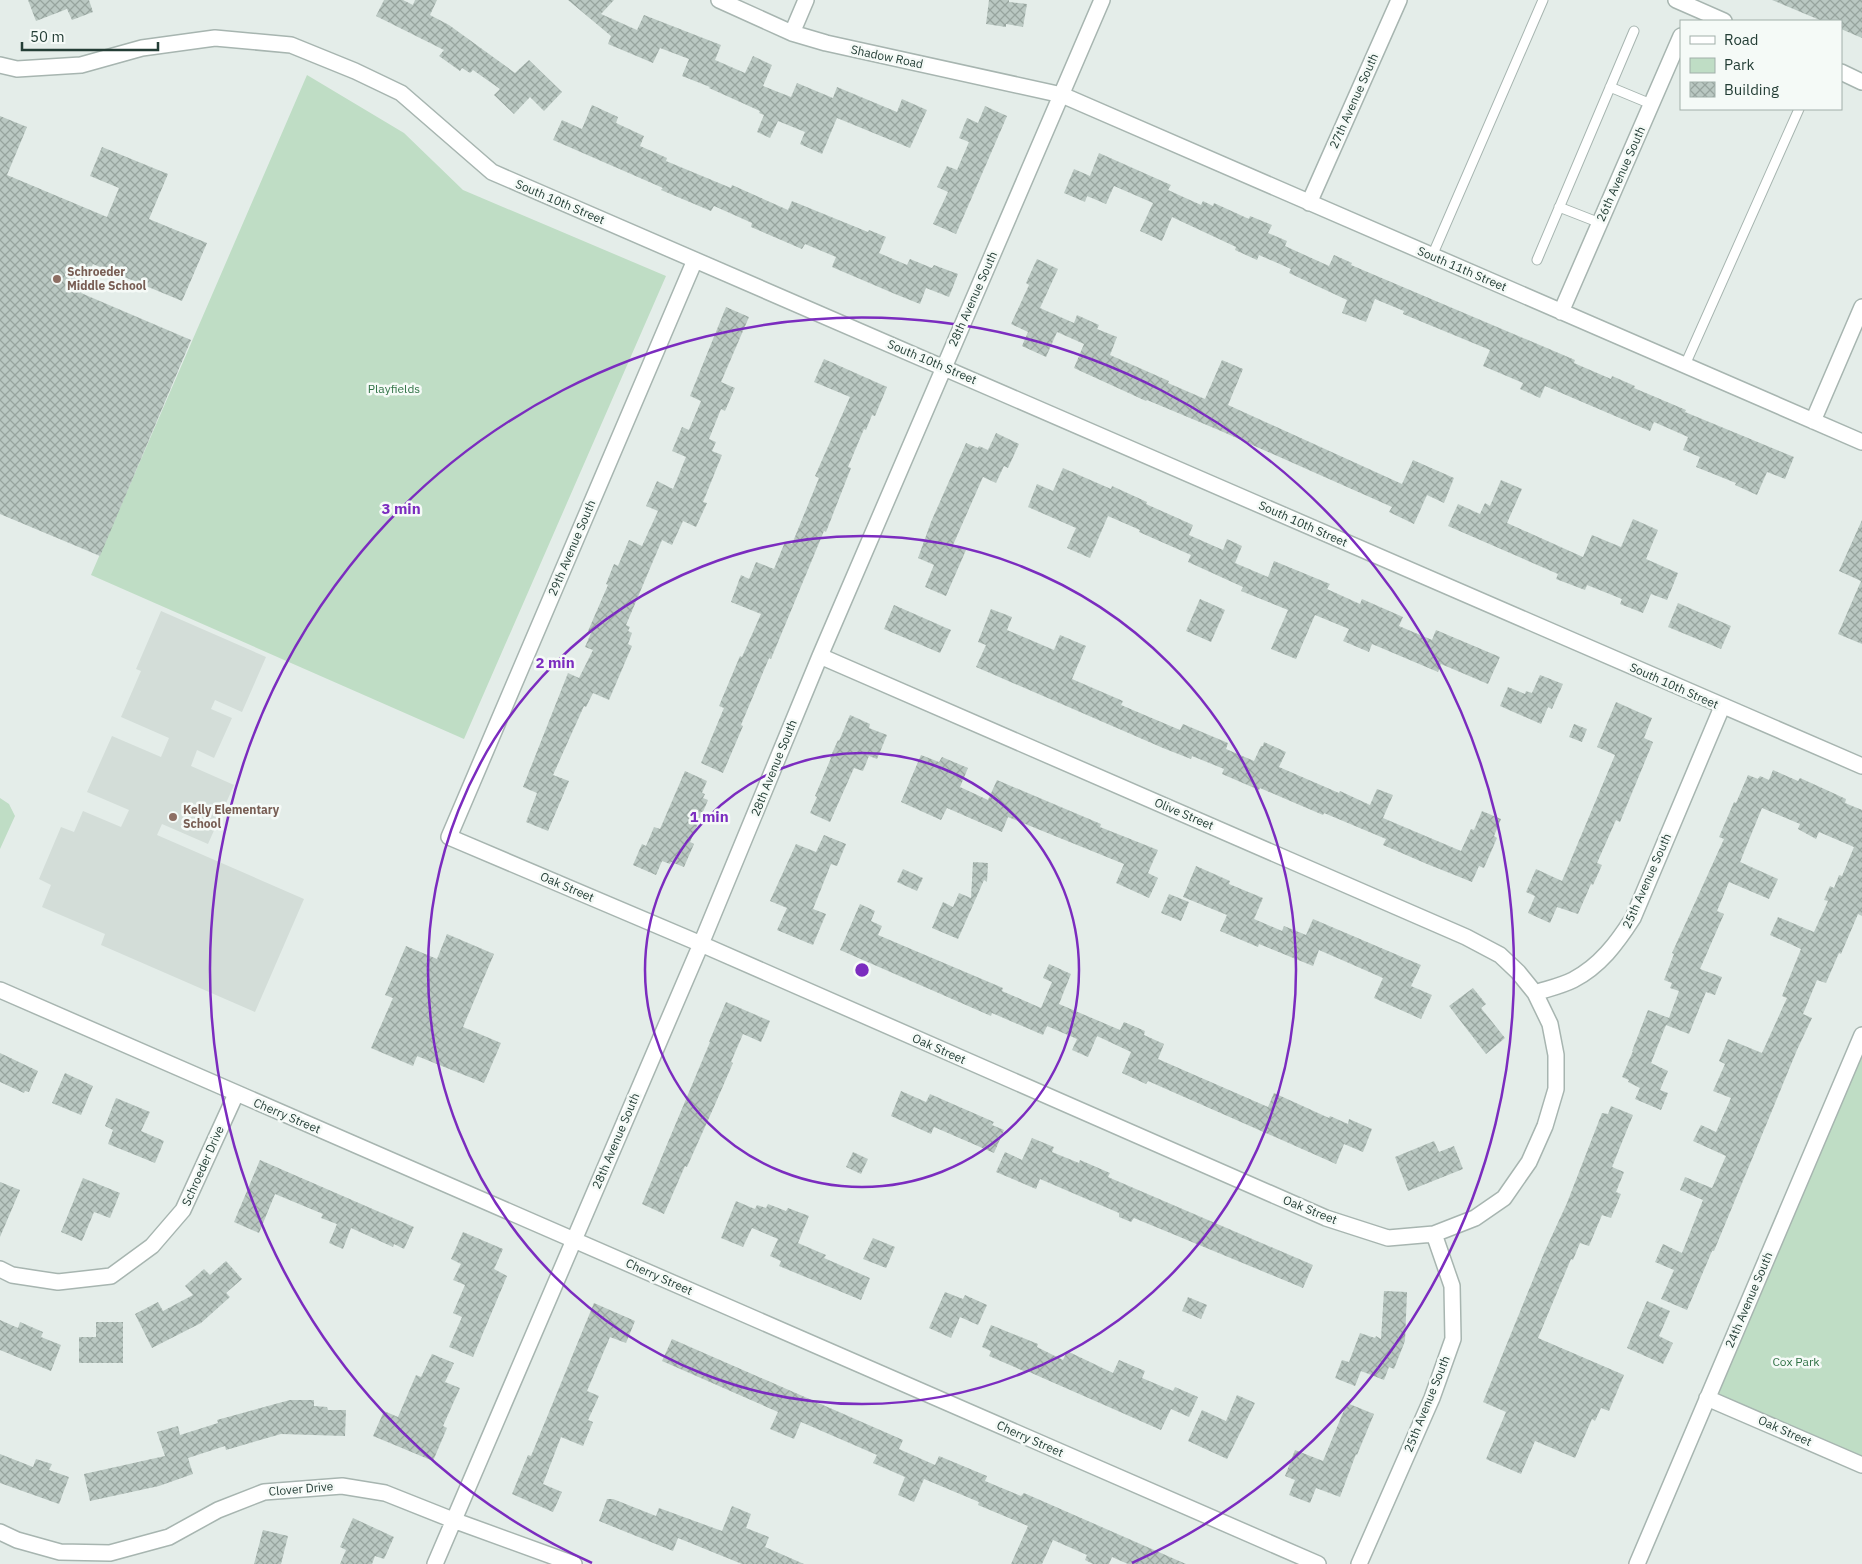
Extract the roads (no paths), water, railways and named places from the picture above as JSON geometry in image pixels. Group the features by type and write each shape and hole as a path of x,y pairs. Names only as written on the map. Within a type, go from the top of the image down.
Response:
{"street":[{"name":"Shadow Road","path":"719,0 792,33 826,43 1062,95"},
{"path":"792,33 806,0"},
{"name":"28th Avenue South","path":"435,1564 701,944 820,656 943,367 1102,0"},
{"name":"27th Avenue South","path":"1309,203 1399,0"},
{"path":"1676,0 1690,14 1719,20"},
{"name":"South 10th Street","path":"0,65 17,69 81,65 142,48 215,38 291,45 355,71 400,93 492,172 1722,707 1862,766"},
{"name":"26th Avenue South","path":"1561,312 1680,38"},
{"path":"1842,72 1862,82"},
{"name":"South 11th Street","path":"1062,95 1862,442"},
{"name":"29th Avenue South","path":"449,837 696,260"},
{"path":"1813,421 1862,307"},
{"name":"Olive Street","path":"820,656 1466,937 1500,955 1518,972 1535,993"},
{"name":"25th Avenue South","path":"1535,993 1573,980 1601,960 1617,944 1632,918 1722,707"},
{"name":"Oak Street","path":"449,837 701,944 1326,1218 1388,1238 1434,1234"},
{"name":"Cherry Street","path":"0,990 1318,1564"},
{"path":"1434,1234 1475,1218 1504,1198 1529,1162 1545,1126 1556,1089 1556,1055 1550,1024 1535,993"},
{"name":"24th Avenue South","path":"1637,1564 1862,1035"},
{"name":"Schroeder Drive","path":"0,1269 12,1275 58,1282 111,1276 152,1246 184,1210 236,1094"},
{"name":"25th Avenue South","path":"1359,1564 1432,1398 1452,1339 1452,1286 1434,1234"},
{"name":"Oak Street","path":"1708,1398 1862,1465"},
{"name":"Clover Drive","path":"0,1532 18,1540 60,1552 110,1553 169,1537 218,1510 264,1492 342,1486 385,1493 574,1564"}],"lane":[{"path":"1432,256 1543,0"},
{"path":"1537,260 1634,31"},
{"path":"1610,87 1651,104"},
{"path":"1685,366 1799,110"},
{"path":"1559,207 1600,223"}],"place":[{"name":"Schroeder Middle School","path":"57,279"},
{"name":"Kelly Elementary School","path":"173,817"}],"park label":[{"name":"Playfields","path":"394,389"},
{"name":"Cox Park","path":"1796,1362"}]}
